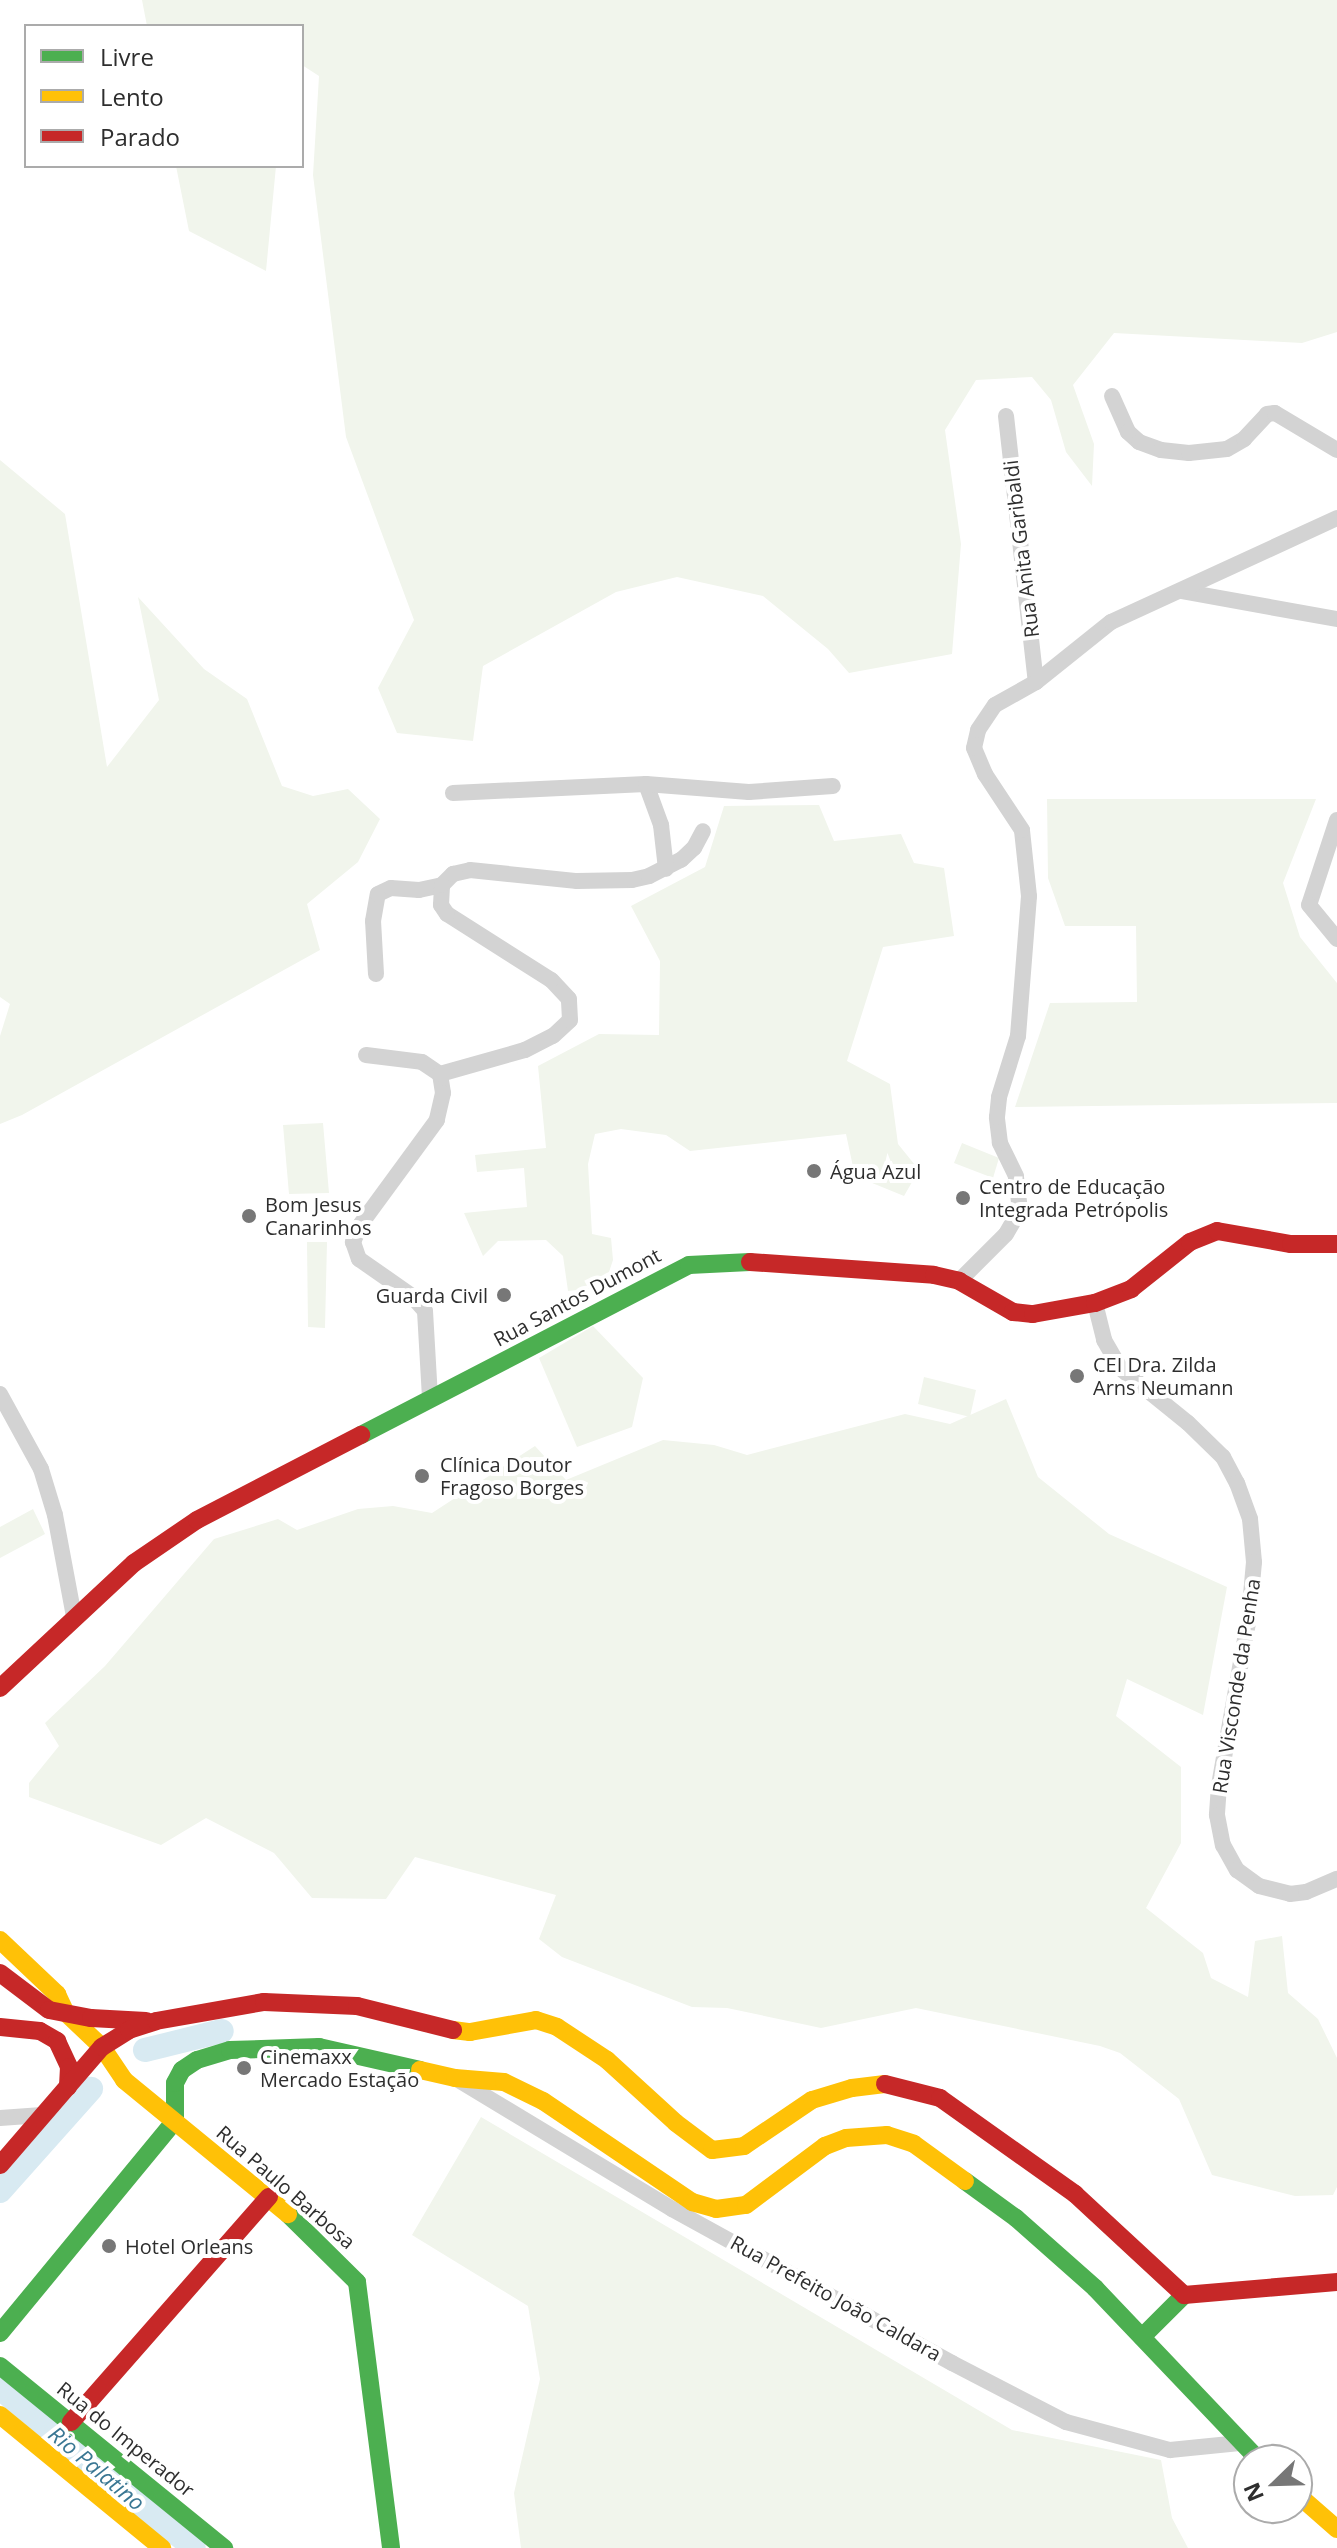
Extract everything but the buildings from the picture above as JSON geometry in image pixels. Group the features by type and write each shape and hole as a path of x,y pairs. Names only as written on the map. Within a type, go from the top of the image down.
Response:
{"main road":[{"name":"Rua Santos Dumont","path":"0,1688 134,1563 197,1520 689,1265 731,1261 934,1275 959,1281 1013,1312 1046,1313 1095,1303 1131,1289 1190,1242 1217,1231 1291,1244 1337,1244"},
{"path":"0,1940 57,1994 66,2013"},
{"path":"0,1973 49,2010 156,2021"},
{"path":"33,2030 39,2016 35,2000"},
{"path":"0,2165 102,2047 129,2030 156,2021 264,2002 357,2006 449,2030 470,2032 536,2020 557,2027 607,2060 684,2130 712,2150 744,2146 812,2100 834,2092 890,2083 940,2098 1075,2194 1184,2295"},
{"path":"0,2027 51,2029 66,2013"},
{"name":"Rua Paulo Barbosa","path":"66,2013 102,2047 124,2080 269,2197 341,2263 357,2282 391,2548"},
{"path":"33,2030 57,2041 72,2082"},
{"path":"0,2333 175,2121 175,2083 182,2070 197,2060 250,2046 319,2047 455,2078 504,2082 543,2101 692,2202 716,2209 746,2205 825,2146 866,2134 901,2139 939,2160 1016,2218 1095,2288 1240,2443"},
{"path":"72,2082 97,2075 124,2080"},
{"path":"71,2422 269,2197"},
{"path":"1142,2337 1184,2295 1337,2282"},
{"name":"Rua do Imperador","path":"0,2366 224,2548"},
{"path":"0,2415 162,2548"},
{"path":"1313,2508 1337,2529"}],"street":[{"path":"1112,396 1128,432 1139,442 1161,450 1189,453 1227,449 1244,439 1267,414 1275,413 1337,450"},
{"name":"Rua Anita Garibaldi","path":"1006,416 1036,682"},
{"path":"959,1281 1006,1234 1020,1210 1016,1176 1000,1143 997,1117 999,1097 1018,1036 1029,896 1022,830 985,774 974,748 978,730 995,705 1036,682 1111,622 1337,518"},
{"path":"1181,591 1337,619"},
{"path":"646,784 661,825 666,869"},
{"path":"453,793 646,784 749,792 833,786"},
{"path":"1337,820 1309,905 1337,939"},
{"path":"376,974 373,921 378,894 391,888 419,890 442,885 453,874 470,870 605,883 649,876 666,869 694,848 703,831"},
{"path":"440,1074 525,1050 553,1036 570,1020 571,1010 569,999 551,980 447,914 441,905 442,885"},
{"path":"366,1055 422,1062 440,1074 443,1093 437,1120 361,1224 353,1242 359,1259 412,1296 425,1311 430,1399"},
{"name":"Rua Visconde da Penha","path":"1095,1303 1104,1340 1120,1368 1188,1423 1223,1457 1237,1483 1250,1519 1254,1562 1249,1617 1219,1785 1217,1815 1223,1845 1237,1870 1259,1886 1290,1894 1306,1892 1337,1879"},
{"path":"0,1394 41,1469 58,1528 74,1617"},
{"name":"Rua Prefeito João Caldara","path":"455,2078 672,2209 964,2370 1066,2422 1170,2450 1240,2443"},
{"path":"0,2118 42,2115"}],"shaded area":[{"path":"142,0 1337,0 1337,332 1302,343 1114,333 1073,385 1094,444 1092,486 1066,452 1051,400 1032,377 976,380 945,430 961,544 952,654 849,673 828,649 763,596 677,577 616,592 483,666 473,741 397,733 378,688 414,620 346,437 313,175 319,76 304,66 304,24 147,24"},
{"path":"176,168 276,168 266,271 189,231"},
{"path":"0,460 65,514 107,767 159,700 138,597 204,669 247,699 282,786 313,796 348,789 380,819 358,862 307,904 320,950 22,1115 0,1124 0,1036 10,1004 0,997"},
{"path":"1047,799 1316,799 1283,883 1300,937 1337,983 1337,1103 1015,1107 1050,1003 1137,1002 1136,926 1065,926 1048,878"},
{"path":"819,805 834,841 901,834 914,863 944,868 954,936 883,947 847,1061 890,1084 898,1144 919,1170 904,1196 855,1176 846,1134 690,1151 666,1135 621,1129 595,1134 588,1164 592,1234 611,1238 613,1260 604,1287 568,1291 563,1256 546,1240 498,1241 483,1256 464,1213 527,1207 524,1168 477,1172 475,1155 546,1148 538,1066 599,1034 659,1035 660,961 631,906 705,867 724,806"},
{"path":"323,1123 329,1193 289,1194 283,1125"},
{"path":"962,1143 999,1158 993,1178 954,1163"},
{"path":"307,1242 327,1242 325,1328 308,1327"},
{"path":"593,1326 643,1378 632,1427 577,1447 539,1358"},
{"path":"924,1377 976,1390 970,1417 918,1404"},
{"path":"1006,1399 1038,1477 1109,1534 1227,1587 1203,1715 1127,1679 1116,1716 1181,1767 1181,1843 1146,1908 1203,1953 1211,1978 1248,1997 1255,1941 1282,1936 1288,1993 1318,2019 1337,2058 1337,2187 1333,2195 1295,2196 1212,2175 1179,2099 1120,2053 1100,2046 916,2008 821,2028 727,2008 692,2007 562,1957 539,1939 556,1895 415,1857 386,1899 312,1898 274,1853 206,1818 161,1845 29,1797 29,1783 59,1746 45,1723 105,1666 214,1539 278,1519 297,1530 358,1509 393,1506 432,1513 535,1446 566,1480 663,1440 714,1445 747,1455 905,1414 950,1424"},
{"path":"33,1509 45,1534 0,1558 0,1527"},
{"path":"481,2117 1012,2430 1161,2460 1172,2518 1188,2548 521,2548 514,2493 540,2379 528,2306 412,2235"}],"waterway":[{"name":"Rio Palatino","path":"145,2050 222,2031"},
{"name":"Rio Palatino","path":"0,2191 91,2089"},
{"name":"Rio Palatino","path":"0,2388 194,2548"}],"traffic: fast":[{"path":"361,1435 689,1265 750,1262"},
{"path":"0,2333 175,2121 175,2083 182,2070 197,2060 230,2050 319,2047 420,2070"},
{"path":"965,2181 1016,2218 1095,2288 1244,2444"},
{"path":"288,2214 357,2282 391,2548"},
{"path":"1142,2337 1184,2295"},
{"path":"0,2366 224,2548"}],"traffic: slow":[{"path":"0,1940 57,1994 66,2013 102,2047 124,2080 288,2214"},
{"path":"453,2030 470,2032 536,2020 557,2027 607,2060 676,2123 712,2150 744,2146 812,2100 852,2088 885,2084"},
{"path":"420,2070 455,2078 504,2082 543,2101 692,2202 716,2209 746,2205 825,2146 846,2138 887,2135 914,2144 965,2181"},
{"path":"0,2415 162,2548"},
{"path":"1313,2508 1337,2529"}],"traffic: jam":[{"path":"750,1262 934,1275 959,1281 1013,1312 1033,1314 1095,1303 1131,1289 1190,1242 1217,1231 1291,1244 1337,1244"},
{"path":"0,1688 134,1563 197,1520 361,1435"},
{"path":"0,1973 49,2010 91,2018 146,2021"},
{"path":"0,2165 102,2047 129,2030 156,2021 264,2002 357,2006 453,2030"},
{"path":"0,2027 40,2031 57,2041 69,2067 68,2087"},
{"path":"885,2084 940,2098 1075,2194 1184,2295"},
{"path":"71,2422 269,2197"},
{"path":"1184,2295 1337,2282"}],"place":[{"name":"Água Azul","path":"814,1171"},
{"name":"Centro de Educação Integrada Petrópolis","path":"963,1198"},
{"name":"Bom Jesus Canarinhos","path":"249,1216"},
{"name":"Guarda Civil","path":"504,1295"},
{"name":"CEI Dra. Zilda Arns Neumann","path":"1077,1376"},
{"name":"Clínica Doutor Fragoso Borges","path":"422,1476"},
{"name":"Cinemaxx Mercado Estação","path":"244,2068"},
{"name":"Hotel Orleans","path":"109,2246"}]}
